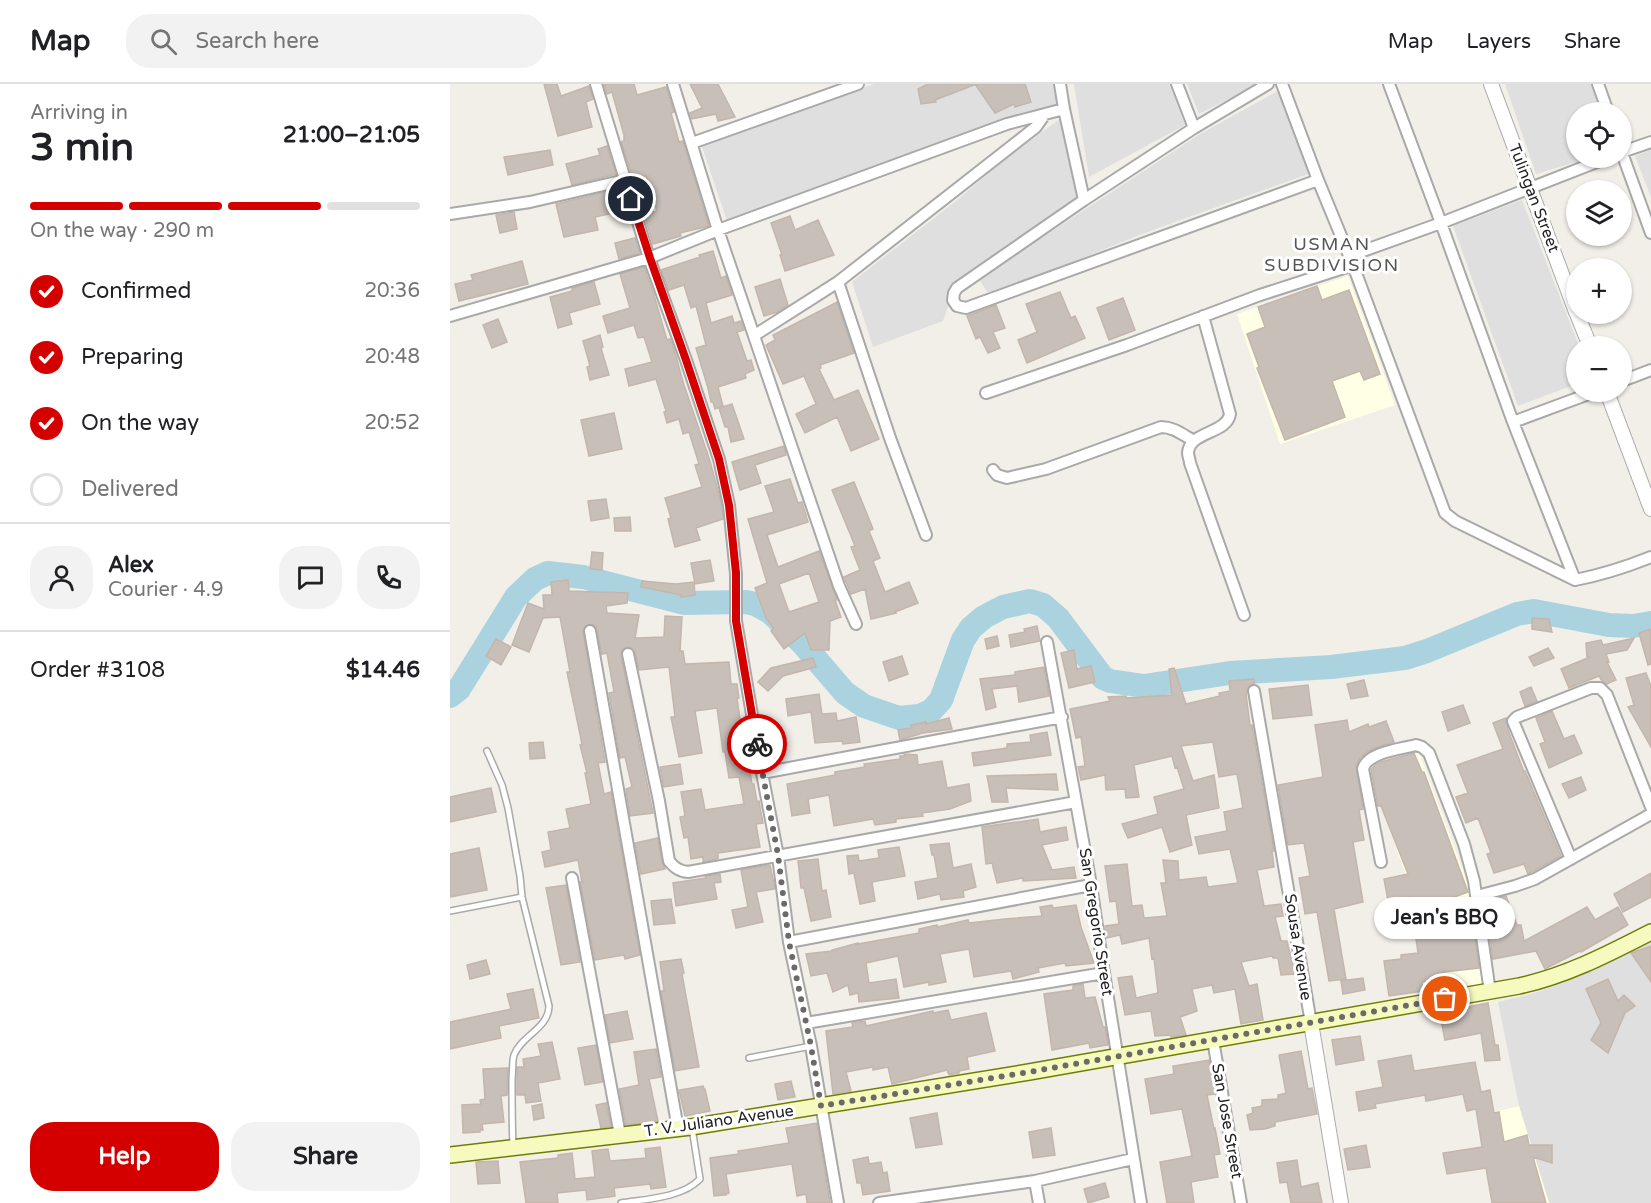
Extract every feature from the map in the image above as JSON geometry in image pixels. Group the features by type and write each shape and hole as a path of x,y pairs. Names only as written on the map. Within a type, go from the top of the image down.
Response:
{"main road":[{"name":"T. V. Juliano Avenue","path":"450,1155 685,1128 1490,992 1564,974 1651,932"}],"street":[{"path":"597,84 650,258 719,459 729,505 736,573 736,621 778,855 789,942 811,1046 838,1203"},
{"path":"673,84 718,230 840,586 856,624"},
{"path":"692,143 858,84"},
{"path":"1060,84 1084,200"},
{"path":"1177,84 1194,128"},
{"path":"1268,84 1194,128 1084,200 957,288 953,300 957,306 966,308 1318,180"},
{"path":"1282,84 1445,513 1455,521 1575,580 1605,574 1651,557"},
{"path":"1389,84 1513,422 1575,580"},
{"name":"Tulingan Street","path":"1491,84 1566,284"},
{"path":"1598,84 1604,102"},
{"path":"450,316 650,258 718,230 1007,124 1064,109"},
{"path":"755,335 838,282 1036,127 1046,114"},
{"path":"1632,149 1651,142"},
{"path":"986,393 1126,345 1351,261 1581,168"},
{"path":"1627,168 1651,233"},
{"path":"450,214 530,202 625,180"},
{"path":"838,282 890,438 926,535"},
{"path":"1203,316 1230,414 1227,422 1194,441 1188,453 1244,615"},
{"path":"1632,377 1651,370"},
{"path":"1513,422 1567,402"},
{"path":"1611,402 1651,509"},
{"path":"993,470 997,475 1007,478 1046,470 1161,427 1174,429 1194,441"},
{"path":"590,631 685,1128"},
{"name":"San Gregorio Street","path":"1047,642 1091,885 1141,1203"},
{"path":"628,654 659,801 669,861 675,868 688,872 1077,802"},
{"path":"1571,859 1514,721 1516,717 1591,688 1600,688 1607,695 1651,807"},
{"name":"Sousa Avenue","path":"1254,691 1341,1203"},
{"path":"762,773 1062,717"},
{"path":"1382,862 1363,769 1364,764 1375,756 1416,746 1422,747 1429,753 1464,844 1477,896 1490,992"},
{"path":"1477,896 1535,879 1651,814"},
{"path":"572,878 620,1135"},
{"path":"789,942 1091,885"},
{"path":"806,1023 1104,973"},
{"name":"San Jose Street","path":"1213,1040 1241,1203"},
{"path":"879,1203 936,1199 1035,1181 1133,1159"},
{"path":"1035,1181 1040,1203"}],"lane":[{"path":"487,751 502,785 508,808 522,897 549,1011 545,1020 518,1047 514,1057 513,1148"},
{"path":"450,911 522,897"},
{"path":"749,1058 811,1046"},
{"path":"621,1203 680,1192 694,1186 700,1179 685,1128"}],"shaded area":[{"path":"874,84 1059,84 1064,104 727,221 701,144"},
{"path":"1074,84 1169,84 1185,125 1089,177"},
{"path":"1187,84 1258,84 1199,114"},
{"path":"1505,84 1593,84 1598,102 1566,102 1566,165 1536,174"},
{"path":"1278,91 1311,173 1142,234 1003,290 987,292 979,279 1200,134"},
{"path":"1060,119 1081,200 951,298 943,321 873,347 852,282 956,201 1006,158"},
{"path":"1651,150 1651,197 1635,156"},
{"path":"1522,200 1566,313 1566,324 1570,324 1575,336 1566,336 1566,388 1518,406 1453,226"},
{"path":"1348,276 1395,405 1280,444 1237,314"},
{"path":"1418,750 1471,892 1485,984 1423,991 1406,875 1367,768"},
{"path":"1651,940 1651,1203 1549,1203 1519,1106 1498,1002 1561,984 1594,970"},
{"path":"1519,1106 1549,1203 1491,1203 1477,1116"}],"building":[{"path":"544,84 557,84 561,96 589,86 593,99 586,102 592,127 558,136"},
{"path":"604,84 634,84 637,95 666,87 674,112 671,113 679,142 683,141 709,226 680,233 681,236 653,244 644,214 657,211 646,176 636,179 635,174 632,175 621,142 624,141 624,135 612,92 607,94"},
{"path":"690,84 718,84 735,117 718,121 716,114 692,119 690,113 702,108"},
{"path":"928,84 974,85 935,100 936,102 921,104 918,89"},
{"path":"975,84 1025,84 1031,102 1015,107 1014,104 995,113"},
{"path":"607,146 616,174 572,185 566,164 600,155 598,149"},
{"path":"550,150 553,165 508,175 504,157"},
{"path":"618,189 623,211 595,217 598,230 564,237 556,204"},
{"path":"514,212 517,229 500,233 496,215"},
{"path":"790,216 795,230 818,220 834,255 785,271 771,223"},
{"path":"635,238 640,253 619,259 615,243"},
{"path":"713,251 721,278 726,276 732,295 706,303 711,323 732,316 734,323 741,321 744,330 737,332 747,361 751,360 754,370 745,374 746,378 718,387 723,406 715,409 696,348 706,345 696,306 691,308 684,285 669,290 661,270"},
{"path":"522,261 528,284 459,301 455,284 473,280 471,275"},
{"path":"644,267 667,340 670,339 674,349 722,506 723,519 696,528 700,540 675,547 668,519 671,518 665,498 702,487 695,465 699,464 689,432 683,434 679,419 667,423 664,412 666,411 656,379 629,386 625,369 652,362 644,337 638,338 634,325 608,333 603,316 630,308 620,274"},
{"path":"780,279 788,305 764,316 755,287"},
{"path":"594,282 600,304 569,313 572,324 558,328 550,297"},
{"path":"1317,286 1322,300 1349,290 1380,374 1364,380 1360,371 1332,381 1345,417 1285,440 1257,368 1259,367 1247,334 1265,327 1258,307"},
{"path":"1060,292 1071,318 1075,316 1085,338 1027,363 1018,340 1037,332 1026,304"},
{"path":"1123,298 1135,330 1109,340 1097,308"},
{"path":"837,302 854,353 820,365 819,369 834,400 858,390 879,439 851,451 837,417 805,433 796,414 816,404 804,376 783,384 766,345 775,340 773,335"},
{"path":"996,305 1005,328 993,332 1000,348 988,353 980,337 976,339 967,316"},
{"path":"498,319 507,342 492,348 483,325"},
{"path":"600,335 603,347 601,348 609,375 590,380 587,367 590,366 583,341"},
{"path":"732,404 744,439 731,442 728,427 725,427 719,408"},
{"path":"614,413 622,449 589,456 581,420"},
{"path":"784,446 786,455 755,465 761,483 740,490 732,462"},
{"path":"790,479 798,503 802,502 808,522 767,535 778,567 819,551 841,617 830,621 829,650 811,650 805,633 784,649 771,631 774,629 766,618 755,588 767,583 748,519 774,512 765,486","holes":["809,573 819,602 789,612 779,584"]},
{"path":"854,482 873,529 869,531 880,558 873,561 885,592 909,582 918,603 896,613 871,619 865,589 851,594 844,577 860,570 851,547 855,546 832,490"},
{"path":"606,499 609,518 591,521 588,501"},
{"path":"630,517 631,531 615,531 614,518"},
{"path":"592,552 603,553 602,570 590,569"},
{"path":"710,560 714,581 695,584 691,563"},
{"path":"568,580 569,591 628,593 627,603 606,606 607,613 639,615 635,638 664,637 665,616 682,617 680,651 683,651 685,664 729,662 731,684 737,684 745,755 747,754 752,784 754,784 757,802 759,801 763,823 756,824 760,847 718,853 718,859 703,862 703,857 691,859 688,837 684,838 680,817 685,816 681,792 701,789 705,810 744,804 739,777 729,778 717,708 695,711 702,753 679,757 671,717 675,717 669,667 639,670 634,649 627,647 623,649 621,656 653,813 630,816 626,789 632,787 625,757 620,758 609,693 614,692 607,653 602,654 596,627 592,624 585,626 583,632 605,762 598,763 604,794 611,792 640,955 625,959 624,955 595,960 578,860 545,867 542,852 551,850 548,832 570,828 566,809 591,804 585,773 587,773 567,672 570,672 560,617 543,618 529,652 512,645 528,603 544,609 543,595 552,595 551,582"},
{"path":"642,581 676,584 694,582 695,595 681,597 681,595 641,587"},
{"path":"1532,618 1549,619 1552,632 1532,629"},
{"path":"1037,626 1040,641 1011,647 1009,635 1025,632 1024,629"},
{"path":"1651,629 1651,664 1648,665 1639,633"},
{"path":"997,636 999,646 987,649 985,639"},
{"path":"1634,638 1627,650 1606,654 1609,662 1607,662 1616,680 1607,684 1599,676 1569,688 1561,669 1590,657 1587,657 1586,643 1601,640 1603,645"},
{"path":"496,639 511,647 501,665 486,656"},
{"path":"1548,648 1554,658 1534,666 1529,657"},
{"path":"1074,650 1077,669 1091,666 1095,682 1069,688 1061,653"},
{"path":"902,656 908,674 889,681 883,662"},
{"path":"813,658 816,667 783,676 768,691 758,682 771,668"},
{"path":"1044,667 1049,696 1019,702 1017,686 992,689 996,707 986,710 980,679 1015,675 1015,672"},
{"path":"1174,668 1186,704 1220,696 1219,693 1230,691 1229,681 1254,679 1254,684 1249,686 1246,694 1274,851 1272,851 1274,867 1257,870 1264,906 1281,904 1283,916 1275,917 1281,941 1287,941 1295,974 1281,975 1278,958 1272,956 1241,962 1249,986 1257,984 1263,1020 1241,1024 1235,989 1214,993 1212,985 1192,989 1197,1011 1180,1017 1186,1035 1171,1037 1171,1035 1155,1036 1151,1011 1125,1015 1118,978 1132,976 1136,998 1158,993 1154,958 1152,959 1149,938 1122,944 1120,935 1106,938 1105,926 1119,924 1116,901 1110,902 1105,866 1127,864 1132,906 1142,905 1144,918 1167,916 1161,883 1166,883 1163,860 1178,861 1179,880 1206,877 1208,887 1238,883 1230,849 1199,854 1195,837 1227,831 1224,812 1243,808 1237,774 1219,777 1213,742 1181,746 1193,781 1214,775 1219,808 1186,815 1192,845 1170,852 1162,827 1128,838 1122,824 1158,814 1154,797 1184,789 1177,767 1175,768 1172,756 1134,765 1139,797 1126,798 1125,789 1106,790 1105,775 1081,780 1078,767 1085,766 1081,737 1076,738 1070,709 1110,701 1108,697 1172,695 1169,669"},
{"path":"1646,673 1651,686 1651,747 1628,707 1634,705 1626,678"},
{"path":"1364,680 1368,696 1351,699 1347,684"},
{"path":"1308,685 1312,715 1273,719 1269,689"},
{"path":"1531,687 1537,701 1525,706 1520,692"},
{"path":"819,694 822,714 836,713 837,721 856,717 860,742 815,743 811,712 788,716 786,699"},
{"path":"1463,705 1470,723 1448,731 1442,712"},
{"path":"1552,711 1564,739 1574,735 1582,753 1549,768 1540,744 1545,742 1536,718"},
{"path":"949,718 952,729 923,733 900,740 898,730 912,728 911,725"},
{"path":"1506,718 1508,730 1524,772 1561,856 1528,874 1524,864 1494,873 1487,854 1491,853 1478,818 1466,823 1456,797 1468,793 1457,765 1503,749 1493,723"},
{"path":"1347,720 1349,732 1368,724 1369,727 1386,721 1394,742 1367,752 1356,766 1363,809 1359,810 1364,840 1353,842 1363,902 1334,909 1346,979 1329,981 1317,912 1305,914 1299,878 1310,876 1304,843 1288,845 1278,785 1323,777 1315,725"},
{"path":"1047,732 1051,755 974,766 972,753 1007,748 1007,744 1031,742 1030,735"},
{"path":"543,742 545,758 530,759 529,743"},
{"path":"1414,753 1424,772 1468,892 1435,904 1438,928 1473,923 1479,968 1444,972 1445,979 1422,982 1423,991 1389,996 1384,961 1401,959 1401,955 1418,953 1410,897 1388,901 1384,879 1408,874 1381,806 1378,806 1371,770 1381,762"},
{"path":"904,754 917,755 918,765 942,761 947,788 969,784 971,801 950,809 922,813 923,816 896,819 896,822 875,825 873,819 834,826 829,795 808,799 810,813 792,816 787,784 835,775 835,772 865,767 864,764 900,759 900,756 905,756"},
{"path":"680,764 683,784 664,787 660,767"},
{"path":"1056,774 1058,790 1006,788 1008,802 992,802 987,776"},
{"path":"1581,777 1586,790 1569,798 1562,784"},
{"path":"491,788 496,812 450,822 450,797"},
{"path":"1038,819 1040,832 1066,827 1068,840 1042,845 1052,870 1074,867 1076,878 1023,881 1023,878 997,883 992,863 986,864 982,827"},
{"path":"658,838 665,869 641,874 635,843"},
{"path":"949,843 953,868 971,864 976,887 963,891 964,897 941,900 940,894 918,899 915,882 938,878 930,845"},
{"path":"899,847 905,876 872,882 875,901 860,904 854,873 849,874 847,856 858,855 859,861 879,858 878,850"},
{"path":"479,848 487,890 450,897 450,854"},
{"path":"818,859 822,891 826,890 831,917 811,921 804,888 801,888 798,861"},
{"path":"770,865 775,889 756,892 763,922 736,928 732,910 748,907 741,870"},
{"path":"1651,873 1651,897 1623,912 1614,894"},
{"path":"720,874 721,882 714,883 717,899 676,906 673,883"},
{"path":"566,885 580,962 561,965 546,888"},
{"path":"1506,896 1517,925 1521,925 1524,941 1587,907 1595,920 1618,907 1628,925 1581,952 1545,969 1536,951 1493,959 1489,930 1502,928 1492,900"},
{"path":"671,899 675,923 654,925 651,901"},
{"path":"1052,905 1053,908 1076,905 1094,963 1066,966 1065,963 1038,968 1039,972 1013,979 1011,971 974,977 969,949 940,954 946,982 929,985 929,982 904,987 898,956 866,963 869,983 896,979 899,998 859,1002 858,993 850,995 848,985 833,992 827,973 811,976 806,954 832,951 858,943 919,933 919,929 968,920 969,923 1042,916 1040,907"},
{"path":"1651,946 1651,982 1631,953"},
{"path":"681,959 699,1067 675,1071 661,991 664,991 660,962"},
{"path":"486,960 490,974 470,979 467,965"},
{"path":"1363,978 1365,990 1343,994 1341,981"},
{"path":"1608,979 1618,1001 1624,995 1635,1006 1625,1013 1608,1053 1591,1040 1601,1023 1586,989"},
{"path":"1083,984 1085,998 1095,997 1103,1027 1105,1027 1108,1045 1090,1048 1089,1043 1052,1050 1044,994 1073,990 1073,986"},
{"path":"533,989 539,1018 499,1026 501,1038 450,1049 450,1022 511,1009 507,994"},
{"path":"1488,1003 1495,1045 1498,1045 1500,1060 1485,1061 1481,1033 1445,1040 1440,1015"},
{"path":"948,1010 951,1020 986,1013 995,1051 967,1057 969,1069 959,1071 959,1073 949,1075 947,1070 892,1084 888,1067 846,1072 851,1091 833,1094 826,1031 853,1027 852,1023 865,1021 866,1026 933,1011 933,1013"},
{"path":"627,1011 633,1039 610,1043 605,1015"},
{"path":"1360,1036 1364,1060 1336,1065 1332,1040"},
{"path":"552,1042 560,1079 538,1083 541,1101 526,1103 525,1095 517,1095 517,1067 524,1067 523,1059 541,1056 538,1044"},
{"path":"596,1045 603,1082 585,1085 578,1048"},
{"path":"656,1049 661,1077 649,1079 658,1121 626,1125 619,1089 639,1085 634,1052"},
{"path":"1301,1051 1308,1089 1312,1088 1317,1114 1275,1122 1275,1126 1265,1129 1250,1130 1247,1115 1253,1113 1252,1108 1262,1106 1262,1100 1278,1099 1278,1095 1286,1093 1279,1055"},
{"path":"1411,1055 1414,1071 1475,1062 1481,1092 1490,1090 1494,1113 1499,1112 1504,1142 1527,1135 1529,1145 1552,1145 1552,1163 1533,1157 1546,1203 1492,1203 1486,1168 1447,1174 1443,1153 1482,1147 1476,1109 1467,1111 1463,1094 1426,1101 1425,1095 1375,1104 1376,1108 1359,1111 1356,1092 1383,1087 1378,1061"},
{"path":"1209,1060 1215,1094 1207,1095 1220,1154 1214,1155 1218,1177 1191,1182 1194,1203 1167,1203 1160,1162 1192,1156 1182,1109 1151,1114 1145,1079 1174,1074 1173,1066"},
{"path":"508,1068 507,1095 501,1096 504,1122 482,1124 483,1130 480,1132 463,1133 462,1105 481,1104 480,1100 485,1099 483,1069"},
{"path":"791,1081 795,1097 778,1100 775,1084"},
{"path":"703,1086 710,1111 685,1116 679,1090"},
{"path":"606,1103 611,1126 601,1128 596,1105"},
{"path":"542,1104 544,1118 534,1120 532,1106"},
{"path":"937,1113 942,1144 916,1148 910,1118"},
{"path":"817,1123 830,1203 807,1203 806,1194 797,1196 792,1164 726,1174 729,1193 714,1196 710,1158 789,1143 786,1128"},
{"path":"1051,1128 1055,1155 1033,1158 1029,1132"},
{"path":"1366,1145 1370,1167 1348,1170 1344,1149"},
{"path":"660,1147 666,1187 651,1189 650,1184 614,1188 615,1196 587,1200 586,1190 557,1193 558,1203 526,1203 520,1162 558,1158 558,1155 572,1153 575,1179 595,1177 592,1151 608,1149 610,1161 646,1158 645,1149"},
{"path":"868,1157 869,1164 881,1162 883,1173 887,1172 890,1191 863,1195 861,1183 857,1183 853,1160"},
{"path":"1297,1160 1301,1187 1318,1183 1322,1203 1291,1203 1287,1182 1280,1183 1277,1163"},
{"path":"498,1161 500,1183 478,1184 476,1162"},
{"path":"1105,1183 1109,1197 1088,1203 1084,1189"}],"waterway":[{"path":"450,696 459,689 516,597 535,579 548,573 583,577 684,603 746,602 755,604 770,612 803,644 845,693 864,706 899,718 919,716 931,711 941,700 963,640 971,628 984,617 1003,607 1030,601 1043,605 1058,618 1103,678 1144,686 1230,673 1331,667 1405,658 1517,614 1534,611 1609,625 1633,626 1651,623"}],"way so far":[{"path":"757,744 778,855 789,942 821,1106 937,1088 1445,999"}],"place":[{"name":"Jean's BBQ","path":"1445,999"}],"district":[{"name":"USMAN SUBDIVISION","path":"1332,254"}],"route":[{"path":"631,199 719,459 729,505 736,573 736,621 757,744"}]}
